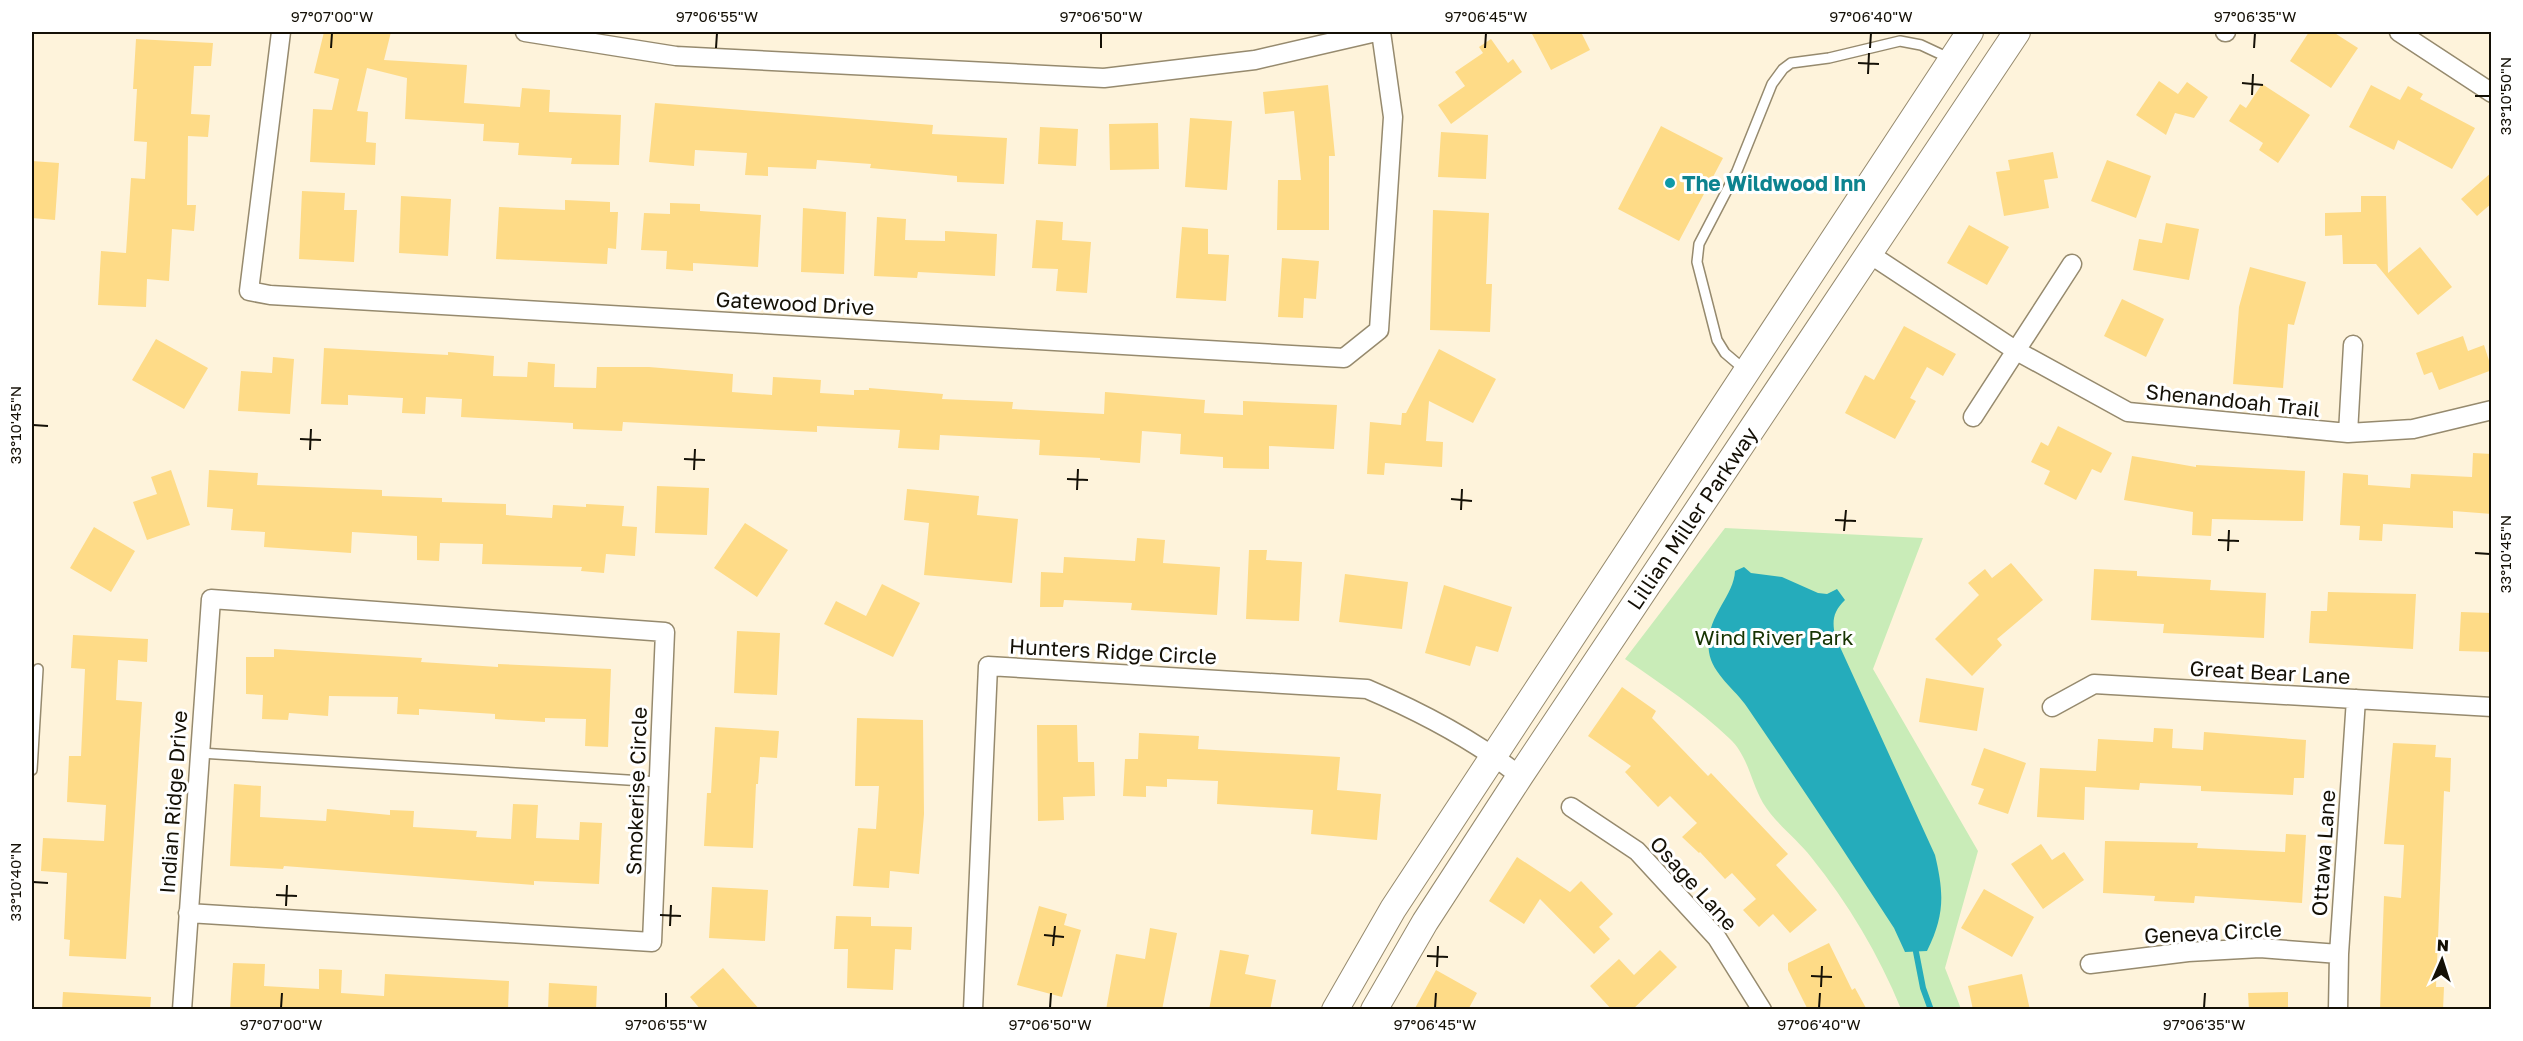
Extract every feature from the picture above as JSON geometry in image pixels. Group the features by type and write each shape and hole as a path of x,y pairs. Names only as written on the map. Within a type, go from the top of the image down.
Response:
{"main road":[{"name":"Lillian Miller Parkway","path":"1335,1010 1393,909 1970,32"},
{"name":"Lillian Miller Parkway","path":"1374,1010 1425,922 1520,776 2017,32"}],"street":[{"name":"Gatewood Drive","path":"281,32 249,291 270,295 1344,358 1379,330 1393,117 1381,32"},
{"path":"525,32 676,56 1104,78 1255,60 1376,32"},
{"path":"2399,32 2492,93"},
{"name":"Shenandoah Trail","path":"1868,253 2015,350 2128,412 2348,433 2413,429 2492,410"},
{"path":"1973,417 2072,264"},
{"path":"2348,433 2353,345"},
{"name":"Indian Ridge Drive","path":"182,1010 211,599"},
{"name":"Smokerise Circle","path":"188,913 652,942 665,632 211,599"},
{"name":"Hunters Ridge Circle","path":"973,1010 988,666 1366,689 1413,708 1493,755 1520,776"},
{"name":"Great Bear Lane","path":"2052,707 2094,684 2492,706"},
{"name":"Ottawa Lane","path":"2338,1010 2339,954 2355,699"},
{"name":"Osage Lane","path":"1571,807 1638,851 1717,938 1762,1010"},
{"name":"Geneva Circle","path":"2090,964 2188,952 2260,948 2339,954"}],"lane":[{"path":"1746,371 1725,353 1717,340 1697,262 1697,252 1737,171 1772,84 1783,69 1791,63 1829,58 1900,41 1921,45 1951,59"},
{"path":"32,770 38,669"},
{"path":"200,753 659,782"}],"green space":[{"name":"Wind River Park","path":"1725,528 1923,538 1873,669 1978,851 1945,968 1961,1009 1901,1009 1873,949 1850,911 1811,857 1763,803 1736,746 1692,707 1625,659"}],"water":[{"path":"1744,567 1751,573 1782,577 1818,593 1827,594 1837,589 1845,600 1834,616 1835,636 1935,855 1940,881 1941,904 1937,926 1927,951 1905,952 1894,928 1821,817 1747,707 1719,675 1711,660 1709,640 1711,629 1730,590 1735,571"}],"building":[{"path":"324,32 391,32 384,60 467,65 464,103 520,107 522,88 550,90 549,112 621,115 619,165 571,164 572,158 518,155 519,143 483,141 484,124 405,119 407,78 367,68 357,111 368,112 366,142 376,143 375,165 310,162 313,109 332,110 339,79 314,73"},
{"path":"1531,32 1581,32 1590,50 1551,70"},
{"path":"2309,32 2333,32 2358,48 2331,88 2290,61"},
{"path":"136,39 213,43 211,66 194,66 191,114 210,115 208,137 188,136 187,205 196,205 194,231 172,229 169,281 147,279 146,307 98,305 101,251 126,253 131,178 145,179 147,142 134,141 137,89 133,89"},
{"path":"1491,39 1508,63 1513,59 1522,72 1451,124 1438,105 1465,86 1455,72 1483,53 1479,47"},
{"path":"2159,81 2178,94 2187,82 2208,97 2194,118 2175,113 2166,135 2136,115"},
{"path":"2262,84 2310,115 2278,163 2259,150 2263,143 2229,121 2240,104 2246,108"},
{"path":"1328,85 1335,156 1329,156 1329,230 1277,230 1278,180 1301,180 1294,111 1265,114 1263,92"},
{"path":"2371,85 2400,100 2408,86 2423,94 2420,99 2475,128 2452,169 2398,140 2394,150 2349,127"},
{"path":"655,103 933,125 932,134 1007,138 1004,184 957,182 957,176 870,168 871,164 817,160 816,169 768,167 768,176 745,175 747,153 695,150 694,166 649,162"},
{"path":"1190,118 1232,121 1227,190 1185,187"},
{"path":"1158,123 1159,169 1110,170 1109,124"},
{"name":"The Wildwood Inn","path":"1661,126 1723,158 1679,241 1618,209"},
{"path":"1040,127 1078,129 1076,166 1038,164"},
{"path":"1441,132 1488,135 1486,179 1438,177"},
{"path":"2053,152 2058,178 2044,180 2049,208 2004,216 1996,172 2010,170 2008,160"},
{"path":"2107,160 2151,176 2136,218 2091,201"},
{"path":"32,161 59,163 55,220 32,218"},
{"path":"2492,172 2492,203 2477,216 2461,199"},
{"path":"302,191 345,193 344,210 357,210 354,262 299,259"},
{"path":"401,196 451,199 448,256 399,253"},
{"path":"2361,196 2386,196 2388,273 2420,247 2452,287 2418,315 2376,264 2343,264 2342,235 2325,236 2325,213 2361,212"},
{"path":"565,200 610,202 610,212 618,212 616,249 608,248 607,264 496,259 499,207 565,210"},
{"path":"670,203 700,204 700,211 761,215 758,267 693,263 693,271 666,269 667,251 641,250 644,213 670,214"},
{"path":"803,208 846,212 844,274 801,272"},
{"path":"1433,210 1489,213 1486,284 1492,284 1490,332 1430,330"},
{"path":"877,217 906,219 905,240 945,241 945,231 997,234 995,276 918,272 917,278 874,276"},
{"path":"1036,220 1063,222 1062,240 1091,242 1087,293 1056,291 1058,269 1032,268"},
{"path":"2166,223 2199,229 2189,280 2133,270 2139,239 2162,243"},
{"path":"1969,225 2009,247 1987,285 1947,263"},
{"path":"1182,227 1208,229 1208,254 1229,255 1226,301 1176,298"},
{"path":"1282,258 1319,261 1316,299 1304,298 1303,318 1278,317"},
{"path":"2250,267 2306,282 2294,325 2288,324 2283,388 2233,384 2239,307"},
{"path":"2122,299 2164,319 2146,357 2104,336"},
{"path":"1904,326 1956,354 1943,376 1927,367 1910,398 1916,401 1895,439 1845,413 1865,375 1874,380"},
{"path":"2463,336 2468,351 2484,345 2492,370 2439,390 2432,372 2424,375 2416,353"},
{"path":"156,339 208,368 184,409 132,380"},
{"path":"324,348 448,355 448,352 494,356 493,376 527,377 528,362 555,364 554,387 596,388 597,367 649,367 733,374 732,392 772,395 773,377 821,380 820,393 854,395 854,390 869,390 869,388 943,394 942,399 1013,402 1012,409 1104,414 1105,392 1205,400 1204,413 1243,415 1243,401 1337,405 1334,449 1269,446 1269,469 1223,468 1223,457 1180,454 1181,434 1142,431 1140,463 1100,460 1100,458 1039,455 1040,440 940,435 939,450 898,448 900,430 817,426 817,432 623,422 622,431 573,429 573,423 461,417 462,399 426,397 425,414 402,413 403,398 348,395 348,405 321,404"},
{"path":"1439,349 1496,379 1473,423 1429,401 1426,441 1443,442 1442,467 1385,463 1384,475 1367,474 1370,422 1401,425 1402,413 1406,413"},
{"path":"273,357 294,359 290,414 238,411 241,371 272,373"},
{"path":"2058,426 2112,453 2101,473 2092,469 2076,500 2044,484 2050,471 2031,462 2041,442 2048,446"},
{"path":"2473,453 2492,454 2492,514 2453,511 2453,528 2383,524 2382,541 2359,540 2360,526 2340,525 2343,473 2368,475 2368,485 2410,488 2411,474 2472,477"},
{"path":"2132,456 2196,467 2196,465 2305,471 2303,521 2212,519 2211,536 2192,535 2193,512 2124,500"},
{"path":"171,470 190,525 147,540 133,502 157,494 151,477"},
{"path":"209,470 258,473 257,485 382,490 382,496 442,498 442,502 506,504 506,515 552,518 553,505 624,506 622,526 637,527 635,556 606,554 604,573 581,571 582,567 482,564 483,544 440,543 439,561 417,560 417,536 352,532 351,553 264,547 265,532 231,530 233,509 207,507"},
{"path":"657,486 709,488 707,535 655,533"},
{"path":"907,489 979,496 977,515 1018,519 1012,583 924,575 929,523 904,520"},
{"path":"745,523 788,550 757,597 714,568"},
{"path":"94,527 135,551 111,592 70,568"},
{"path":"1137,538 1165,540 1163,563 1220,567 1217,615 1131,610 1132,603 1064,600 1063,607 1040,607 1041,572 1063,573 1064,557 1135,561"},
{"path":"1249,550 1267,550 1266,560 1302,562 1299,621 1246,619"},
{"path":"2011,563 2043,600 1997,639 2002,645 1972,676 1935,639 1979,595 1968,583 1985,569 1992,578"},
{"path":"2094,569 2137,571 2137,576 2211,580 2210,590 2266,593 2264,638 2163,633 2164,624 2091,620"},
{"path":"1345,574 1408,582 1402,629 1339,622"},
{"path":"882,584 920,603 893,657 824,624 836,601 866,616"},
{"path":"1444,585 1512,607 1498,652 1476,646 1470,666 1425,653"},
{"path":"2328,592 2416,594 2413,649 2309,643 2311,611 2327,611"},
{"path":"2461,612 2492,613 2492,652 2459,651"},
{"path":"737,631 780,633 777,695 734,693"},
{"path":"73,635 148,639 147,662 118,660 116,700 142,702 126,959 69,956 70,940 64,939 67,873 41,871 43,838 104,841 106,805 67,802 69,756 81,756 85,669 71,668"},
{"path":"274,649 422,658 421,662 498,667 498,664 611,669 608,747 585,746 586,719 545,718 545,722 495,719 495,714 419,709 419,715 397,714 398,697 329,696 328,716 289,713 288,720 262,719 263,695 246,694 246,657 274,657"},
{"path":"1926,678 1984,688 1977,731 1919,722"},
{"path":"1622,687 1656,711 1652,718 1708,776 1711,773 1788,854 1776,865 1817,910 1790,933 1773,914 1759,927 1743,910 1756,899 1732,873 1725,879 1700,852 1682,837 1697,823 1670,796 1658,807 1625,772 1631,766 1588,736"},
{"path":"857,718 923,720 924,814 919,874 890,871 889,888 853,886 858,828 876,829 879,786 855,786"},
{"path":"1037,725 1077,725 1078,762 1094,762 1095,796 1063,797 1064,820 1038,821"},
{"path":"715,727 779,731 777,758 760,757 758,784 756,784 753,848 704,846 707,793 711,793"},
{"path":"2154,728 2173,729 2172,748 2203,750 2204,732 2306,740 2304,778 2294,778 2293,795 2201,791 2201,786 2140,783 2139,790 2085,787 2084,820 2037,817 2040,768 2096,771 2098,739 2153,742"},
{"path":"1139,733 1199,736 1198,749 1340,757 1337,790 1381,794 1377,840 1311,834 1313,810 1217,804 1218,781 1167,779 1167,787 1146,786 1146,797 1123,796 1125,759 1138,759"},
{"path":"2393,743 2436,745 2435,757 2451,758 2450,792 2444,791 2436,987 2444,987 2443,1010 2380,1010 2384,896 2401,898 2404,845 2384,844"},
{"path":"1984,748 2026,763 2008,814 1978,804 1984,789 1971,785"},
{"path":"234,784 261,786 260,817 326,821 327,809 390,815 390,810 414,811 413,827 477,831 476,837 511,839 513,804 538,805 536,838 579,840 580,822 602,823 599,884 534,881 534,885 284,866 283,869 230,866"},
{"path":"2286,834 2306,835 2302,903 2195,896 2194,903 2154,901 2155,896 2103,893 2105,841 2198,843 2197,848 2285,852"},
{"path":"2041,844 2052,860 2064,852 2084,880 2043,909 2011,864"},
{"path":"1517,857 1570,892 1581,881 1613,914 1599,927 1610,939 1594,954 1540,899 1524,924 1489,901"},
{"path":"712,887 768,890 765,941 709,938"},
{"path":"1984,889 2034,917 2012,957 1961,928"},
{"path":"1039,906 1067,914 1064,925 1081,930 1062,997 1017,985"},
{"path":"836,916 871,917 871,926 912,927 911,950 895,949 893,990 847,988 848,949 834,949"},
{"path":"1150,928 1177,933 1162,1010 1106,1010 1116,954 1145,959"},
{"path":"1829,943 1852,990 1855,988 1867,1010 1808,1010 1788,970 1788,963"},
{"path":"1220,950 1249,955 1245,974 1276,980 1270,1010 1209,1010"},
{"path":"1660,950 1677,967 1632,1010 1612,1010 1590,986 1619,959 1634,975"},
{"path":"233,963 265,964 264,986 319,989 319,969 342,970 341,993 384,996 385,974 509,981 508,1010 230,1010"},
{"path":"723,968 760,1010 701,1010 690,997"},
{"path":"1436,970 1477,993 1468,1010 1414,1010"},
{"path":"2022,974 2030,1010 1973,1010 1968,986"},
{"path":"549,983 597,986 596,1010 548,1010"},
{"path":"63,992 151,997 150,1010 62,1010"},
{"path":"2288,992 2288,1010 2249,1010 2248,993"}],"waterway":[{"path":"1916,952 1923,988 1931,1010"}],"place":[{"name":"The Wildwood Inn","path":"1670,183"}]}
